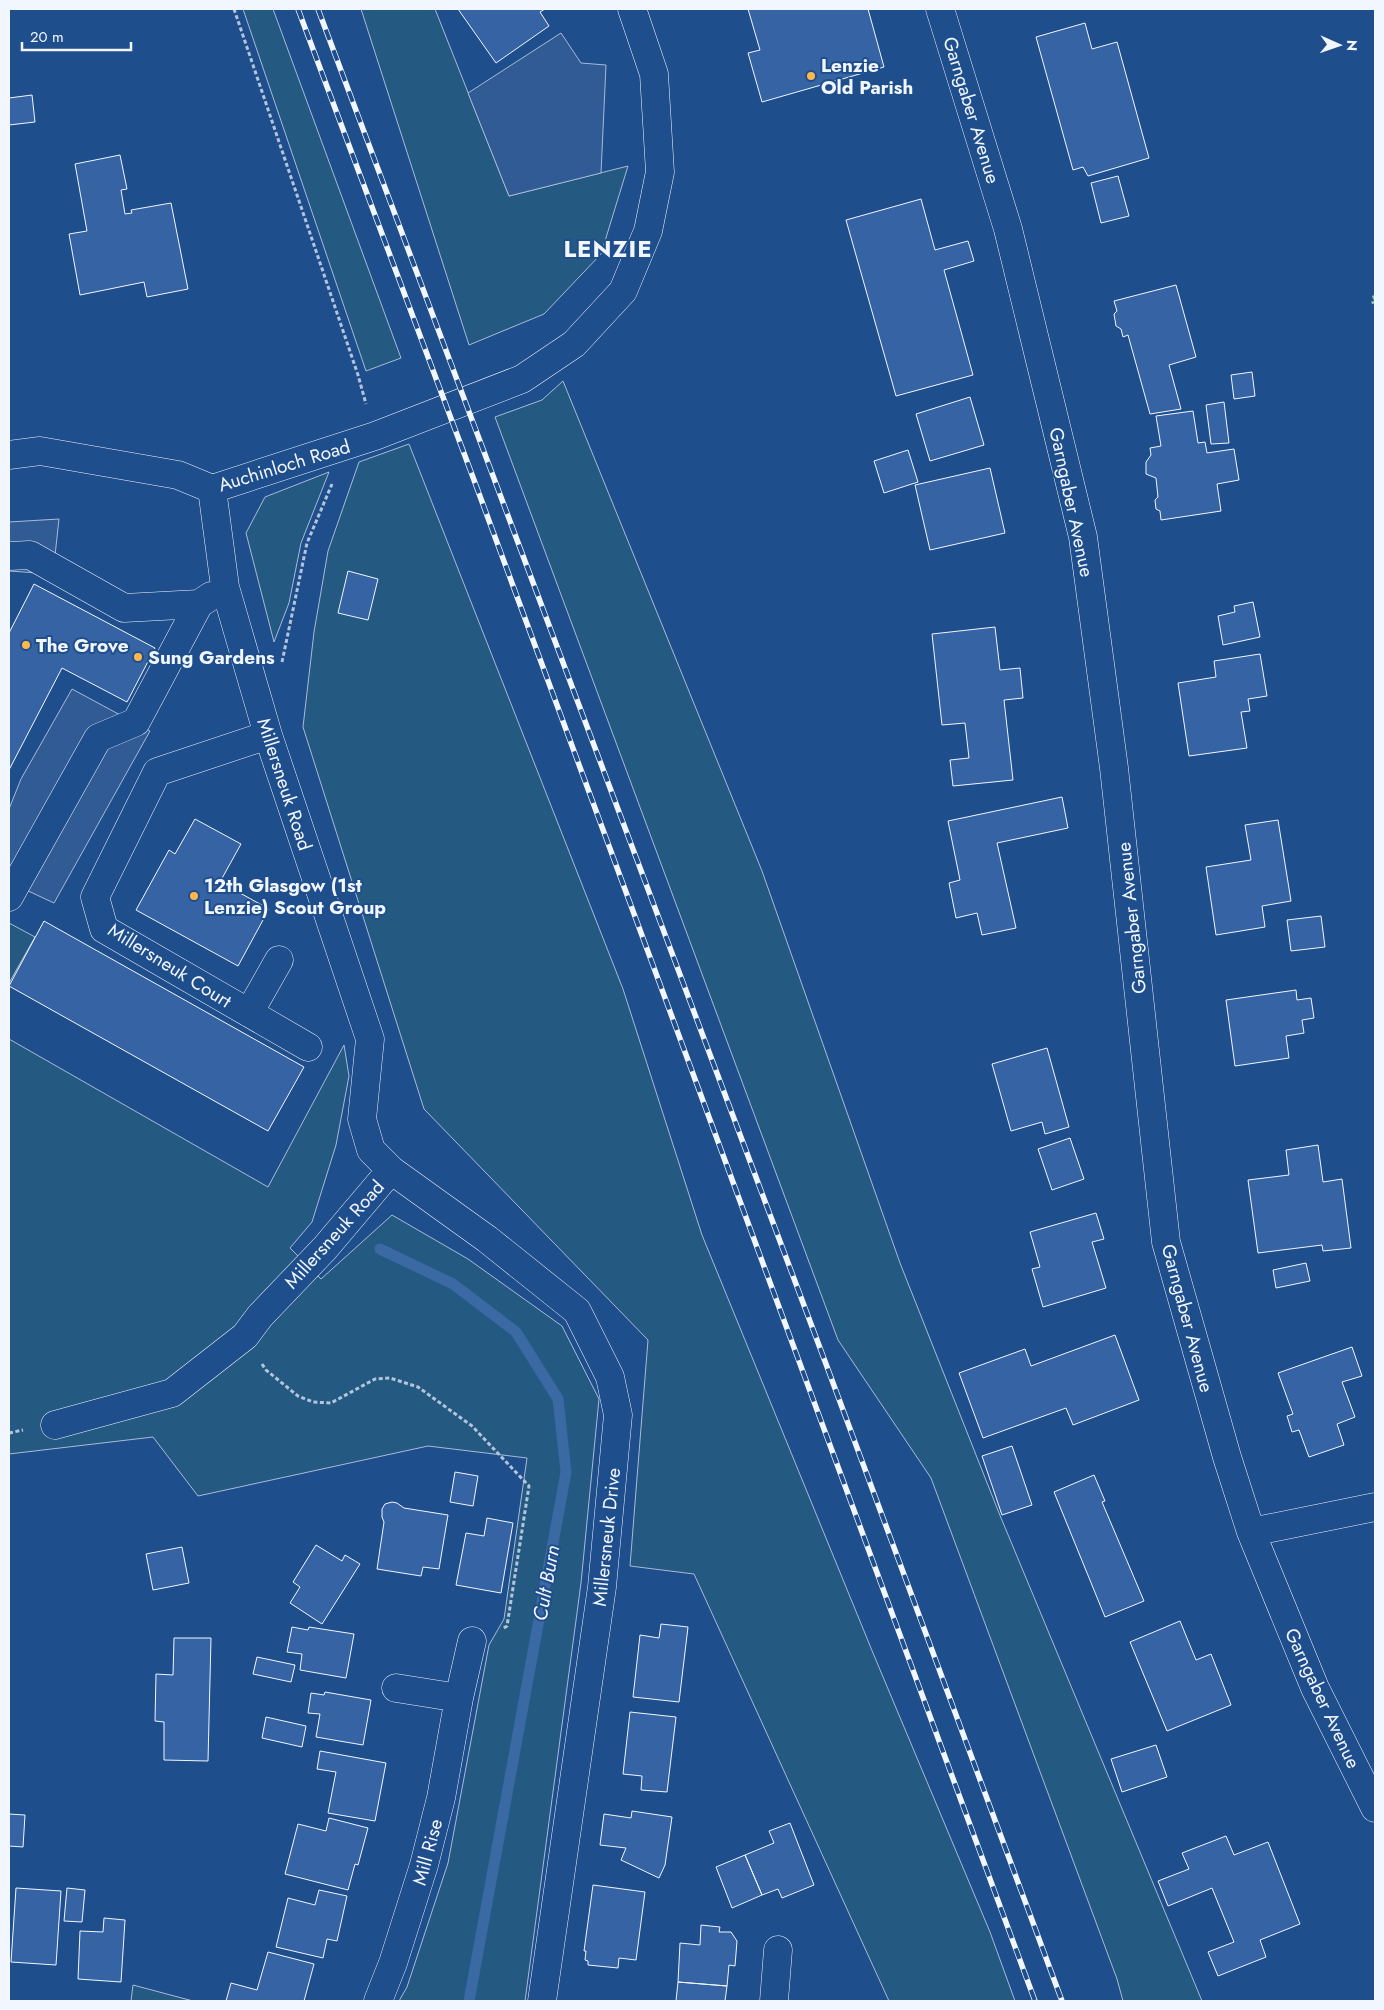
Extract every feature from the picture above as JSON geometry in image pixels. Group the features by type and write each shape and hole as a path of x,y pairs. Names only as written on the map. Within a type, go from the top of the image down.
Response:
{"street":[{"name":"Auchinloch Road","path":"9,454 40,451 178,475 212,489 375,436 522,379 574,344 623,291 648,231 660,172 654,74 632,9"},
{"name":"Garngaber Avenue","path":"940,9 1008,228 1084,537 1114,768 1166,1242 1227,1457 1251,1532 1315,1688 1375,1808"},
{"name":"Millersneuk Road","path":"55,1425 172,1393 245,1336 260,1316 325,1248 391,1170 371,1150 362,1119 370,1040 268,736 225,587 212,489"},
{"path":"9,556 30,555 124,608 199,604"},
{"path":"9,897 98,738 136,722 199,604 225,587"},
{"name":"Millersneuk Court","path":"268,736 157,772 95,897 104,929 308,1047"},
{"name":"Millersneuk Court","path":"249,1013 279,960"},
{"name":"Millersneuk Drive","path":"391,1170 487,1239 577,1310 610,1377 618,1415 602,1586 542,2001"},
{"path":"1251,1532 1375,1507"},
{"name":"Mill Rise","path":"378,2001 393,1963 424,1865 441,1798 459,1698 472,1641"},
{"path":"396,1688 459,1698"},
{"path":"774,2001 778,1950"}],"path":[{"path":"234,9 358,375 375,436"},
{"path":"281,668 307,543 341,464 337,448"},
{"path":"245,1336 266,1370 298,1396 312,1402 331,1403 375,1379 390,1378 418,1387 472,1426 529,1486 507,1626 484,1643 472,1641"}],"shaded area":[{"path":"243,9 273,9 401,358 366,371"},
{"path":"361,9 435,9 509,196 628,166 601,254 544,314 469,345"},
{"path":"561,33 581,63 606,65 601,173 509,196 468,93"},
{"path":"563,381 762,871 900,1263 999,1513 1202,2001 1123,2001 1117,1979 931,1478 838,1340 495,417 542,400"},
{"path":"409,444 623,989 702,1235 873,1653 990,1932 1015,2001 889,2001 694,1574 630,1566 648,1340 424,1109 303,727 314,632 328,551 359,462"},
{"path":"329,472 301,543 289,603 274,642 246,533 265,497"},
{"path":"59,519 53,574 9,571 9,522"},
{"path":"72,689 150,731 54,903 9,882 9,809 21,779"},
{"path":"9,923 35,937 9,983"},
{"path":"9,1039 268,1187 344,1045 349,1076 336,1145 312,1222 290,1248 321,1279 392,1215 468,1259 562,1326 599,1399 581,1583 525,2001 399,2001 407,1987 448,1863 489,1645 504,1619 527,1458 428,1446 198,1496 153,1437 9,1454"},
{"path":"133,1985 193,2001 131,2001"}],"building":[{"path":"458,9 545,9 540,12 549,26 496,63"},
{"path":"748,9 868,9 884,67 762,102 748,53 760,50"},
{"path":"1085,23 1092,49 1117,42 1149,158 1088,176 1083,167 1073,170 1036,37"},
{"path":"32,95 35,122 9,125 9,98"},
{"path":"120,155 127,189 121,190 125,214 132,213 131,210 171,203 188,289 147,297 144,282 80,295 69,234 87,231 75,164"},
{"path":"1118,176 1129,216 1101,223 1091,183"},
{"path":"921,199 935,250 968,241 974,261 944,270 973,375 896,396 846,220"},
{"path":"1176,285 1196,357 1169,365 1181,409 1150,414 1128,335 1123,337 1121,329 1116,326 1114,314 1117,311 1114,301"},
{"path":"1252,372 1255,396 1234,399 1231,375"},
{"path":"970,397 984,445 930,461 916,414"},
{"path":"1224,402 1229,443 1211,444 1206,405"},
{"path":"1193,411 1198,443 1205,442 1207,453 1234,449 1239,480 1217,484 1221,511 1161,520 1160,511 1156,509 1155,500 1158,497 1156,478 1146,474 1146,462 1151,455 1150,448 1161,446 1156,416"},
{"path":"908,450 918,482 884,493 874,461"},
{"path":"990,468 1005,533 930,550 915,485"},
{"path":"348,571 378,579 368,620 338,613"},
{"path":"34,584 155,648 127,702 62,668 9,770 9,633"},
{"path":"1253,602 1260,637 1223,645 1218,616 1235,612 1234,606"},
{"path":"995,627 1000,670 1020,668 1023,698 1004,700 1013,780 953,786 950,760 969,758 965,723 942,725 932,634"},
{"path":"1260,654 1267,696 1248,699 1250,711 1241,712 1247,748 1189,756 1178,683 1216,677 1214,661"},
{"path":"1062,797 1068,828 997,843 1016,928 982,935 977,913 956,918 949,883 960,880 948,821"},
{"name":"12th Glasgow (1st Lenzie) Scout Group","path":"195,819 241,844 220,882 269,909 238,966 136,910 169,850 175,854"},
{"path":"1278,820 1291,901 1262,906 1265,927 1216,935 1206,867 1251,860 1245,825"},
{"path":"1321,916 1325,947 1291,951 1287,920"},
{"path":"44,921 304,1067 268,1131 9,986"},
{"path":"1296,990 1297,1000 1311,998 1314,1018 1302,1020 1304,1033 1286,1036 1289,1058 1235,1066 1226,1000"},
{"path":"1047,1048 1069,1127 1045,1134 1042,1122 1011,1131 992,1064"},
{"path":"1070,1138 1084,1179 1052,1190 1038,1149"},
{"path":"1318,1145 1323,1182 1342,1179 1351,1248 1323,1251 1322,1245 1258,1253 1248,1180 1289,1175 1286,1150"},
{"path":"1096,1213 1104,1239 1092,1242 1106,1288 1043,1307 1032,1269 1040,1267 1030,1232"},
{"path":"1306,1263 1310,1281 1276,1288 1273,1270"},
{"path":"1115,1335 1139,1400 1073,1425 1066,1408 983,1438 959,1373 1025,1349 1031,1366"},
{"path":"1352,1347 1362,1376 1342,1382 1355,1417 1337,1424 1344,1445 1309,1457 1299,1430 1292,1432 1287,1416 1293,1414 1278,1373"},
{"path":"1012,1446 1032,1505 1002,1515 982,1456"},
{"path":"455,1472 478,1476 473,1506 450,1502"},
{"path":"1094,1475 1105,1501 1102,1502 1144,1601 1105,1617 1054,1492"},
{"path":"392,1502 404,1508 448,1515 439,1569 423,1567 421,1576 377,1569 384,1522 382,1509 385,1504"},
{"path":"487,1518 513,1523 501,1593 456,1585 466,1533 484,1536"},
{"path":"316,1545 342,1561 345,1555 360,1564 322,1624 290,1603 300,1587 293,1582"},
{"path":"182,1547 189,1583 153,1590 146,1554"},
{"path":"1180,1621 1196,1660 1211,1654 1231,1705 1167,1731 1130,1642"},
{"path":"661,1624 688,1627 679,1702 633,1697 640,1635 659,1638"},
{"path":"292,1627 308,1630 309,1627 354,1634 346,1678 300,1670 302,1654 287,1652"},
{"path":"174,1638 211,1638 208,1761 164,1760 164,1722 155,1721 156,1674 173,1675"},
{"path":"257,1657 295,1665 291,1682 253,1674"},
{"path":"325,1692 371,1700 363,1745 316,1737 320,1714 308,1713 311,1693 324,1695"},
{"path":"630,1712 676,1717 667,1792 641,1790 642,1776 623,1774"},
{"path":"266,1717 306,1726 302,1747 262,1738"},
{"path":"1156,1745 1167,1777 1122,1792 1111,1759"},
{"path":"320,1751 386,1763 375,1821 328,1813 336,1772 317,1769"},
{"path":"632,1811 672,1817 665,1865 659,1878 621,1860 626,1848 600,1845 604,1814 631,1818"},
{"path":"9,1814 25,1815 23,1847 9,1846"},
{"path":"329,1818 368,1828 358,1865 355,1864 348,1890 285,1874 298,1824 326,1831"},
{"path":"790,1823 814,1885 782,1898 778,1889 762,1895 745,1855 774,1843 769,1831"},
{"path":"1226,1836 1234,1855 1268,1842 1300,1924 1260,1940 1266,1957 1218,1976 1208,1952 1234,1942 1212,1888 1168,1906 1158,1881 1189,1869 1182,1853"},
{"path":"745,1855 762,1895 732,1908 716,1867"},
{"path":"593,1885 645,1892 636,1960 619,1958 618,1968 588,1965 588,1961 585,1960 586,1951 584,1951"},
{"path":"16,1888 61,1891 56,1965 11,1962"},
{"path":"67,1888 85,1890 82,1922 64,1921"},
{"path":"319,1890 347,1896 337,1941 327,1939 323,1958 276,1947 288,1898 315,1905"},
{"path":"104,1918 125,1920 121,1982 78,1979 80,1931 103,1932"},
{"path":"701,1925 720,1927 719,1932 731,1932 737,1941 735,1966 729,1965 727,1986 678,1982 680,1943 700,1945"},
{"path":"268,1952 314,1964 304,2001 226,2001 231,1983 257,1990"},
{"path":"678,1982 727,1986 725,2001 676,2001"}],"waterway":[{"name":"Cult Burn","path":"380,1249 453,1284 516,1332 558,1399 566,1472 469,2001"}],"railway":[{"path":"298,9 474,480 1035,2001"},
{"path":"318,9 826,1364 1062,2001"}],"hedge":[{"path":"1375,297 1372,298 1375,307"}],"place":[{"name":"Lenzie Old Parish","path":"811,76"},
{"name":"The Grove","path":"26,645"},
{"name":"Sung Gardens","path":"138,657"},
{"name":"12th Glasgow (1st Lenzie) Scout Group","path":"194,896"}],"district":[{"name":"LENZIE","path":"608,249"}]}
